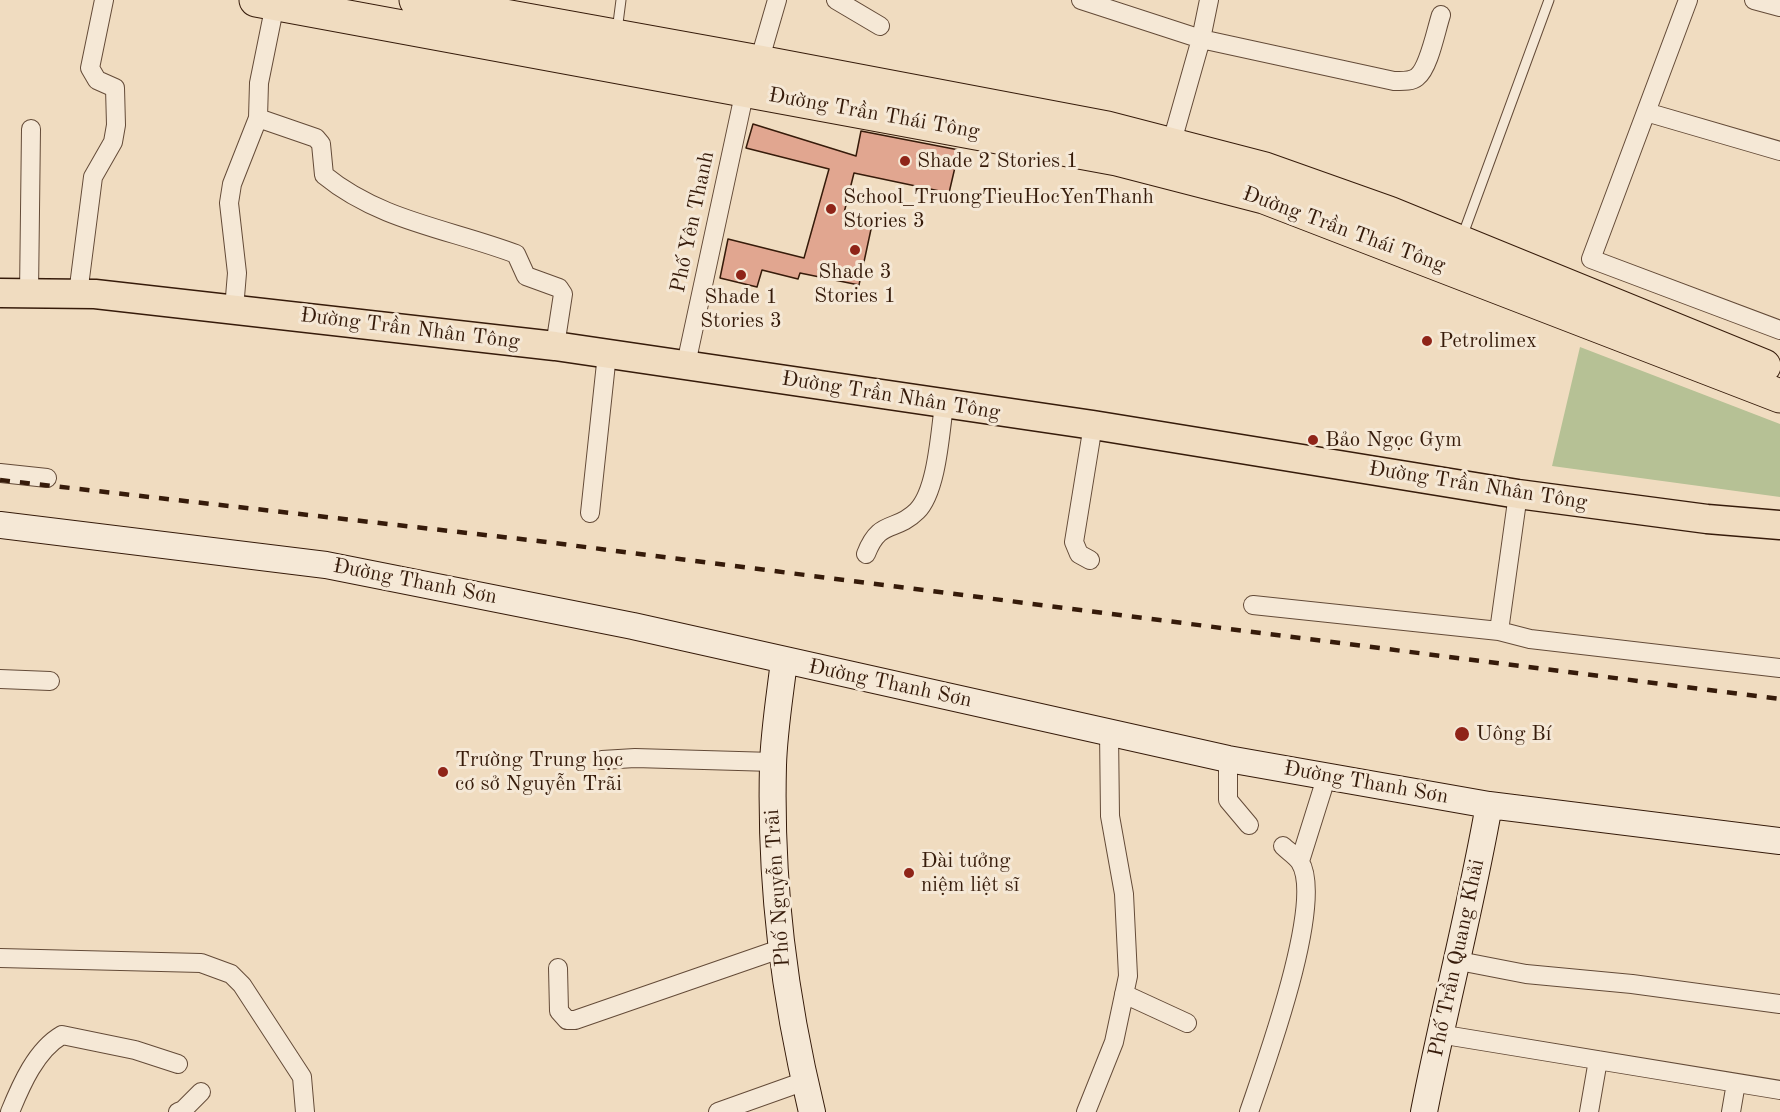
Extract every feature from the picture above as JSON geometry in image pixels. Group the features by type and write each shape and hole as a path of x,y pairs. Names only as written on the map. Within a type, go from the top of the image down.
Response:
{"highway":[{"name":"Đường Trần Thái Tông","path":"416,0 759,62 1264,197 1780,396"},
{"name":"Đường Trần Thái Tông","path":"266,2 745,90 978,119 1107,128 1265,170 1389,213 1780,372"}],"main road":[{"name":"Đường Trần Nhân Tông","path":"0,293 78,294 234,309 555,346 686,364 944,405 1093,425 1518,494 1707,519 1780,525"}],"street":[{"path":"78,294 93,177 113,142 117,125 115,88 97,80 90,68 104,0"},
{"path":"759,62 777,0"},
{"path":"836,0 880,26"},
{"path":"1081,0 1201,39 1394,81 1408,81 1417,77 1425,66 1441,15"},
{"path":"1171,145 1201,39 1209,0"},
{"path":"1688,0 1591,259 1780,330"},
{"path":"1754,0 1780,7"},
{"path":"234,309 237,273 229,203 232,184 258,118 266,2"},
{"name":"Phố Yên Thanh","path":"686,364 745,90"},
{"path":"1646,112 1780,151"},
{"path":"258,118 316,138 321,144 324,175 340,188 369,204 404,220 516,254 526,276 559,288 563,294 555,346"},
{"path":"29,293 31,129"},
{"path":"590,513 607,354"},
{"path":"866,554 878,531 915,514 925,502 936,460 944,405"},
{"path":"1090,560 1079,554 1074,542 1093,425"},
{"path":"0,473 47,478"},
{"path":"1499,631 1518,494"},
{"name":"Đường Thanh Sơn","path":"0,525 326,565 621,624 1228,759 1489,805 1780,841"},
{"path":"1253,605 1499,631 1542,641 1780,668"},
{"name":"Phố Nguyễn Trãi","path":"784,661 773,762 772,856 784,982 813,1112"},
{"path":"0,679 50,681"},
{"path":"1086,1112 1114,1042 1128,976 1124,894 1110,816 1109,732"},
{"path":"602,760 634,758 773,762"},
{"path":"1228,759 1228,800 1250,825"},
{"path":"1300,861 1327,775"},
{"name":"Phố Trần Quang Khải","path":"1424,1112 1439,1034 1459,961 1489,805"},
{"path":"1249,1112 1282,1017 1302,936 1306,881 1300,861 1282,846"},
{"path":"558,968 559,1011 567,1020 575,1020 780,949"},
{"path":"0,958 201,963 231,974 242,985 302,1077 305,1112"},
{"path":"1459,961 1526,974 1632,984 1780,1004"},
{"path":"1124,994 1187,1023"},
{"path":"1439,1034 1780,1090"},
{"path":"10,1112 36,1061 53,1041 62,1035 135,1050 178,1064"},
{"path":"1589,1112 1598,1060"},
{"path":"718,1112 805,1081"},
{"path":"1731,1112 1736,1083"},
{"path":"178,1112 201,1092"}],"lane":[{"path":"616,36 621,0"},
{"path":"1460,242 1549,0"}],"green space":[{"path":"1580,347 1780,424 1780,497 1552,466"}],"building":[{"path":"753,124 856,156 861,131 959,150 949,193 854,173 844,213 873,220 859,285 800,273 798,279 762,270 757,287 720,278 728,239 804,258 829,169 746,148"}],"railway":[{"path":"0,480 538,541 1780,699"}],"place":[{"name":"Shade 2 Stories 1","path":"905,161"},
{"name":"School_TruongTieuHocYenThanh Stories 3","path":"831,209"},
{"name":"Shade 3 Stories 1","path":"855,250"},
{"name":"Shade 1 Stories 3","path":"741,275"},
{"name":"Petrolimex","path":"1427,341"},
{"name":"Bảo Ngọc Gym","path":"1313,440"},
{"name":"Uông Bí","path":"1462,734"},
{"name":"Trường Trung học cơ sở Nguyễn Trãi","path":"443,772"},
{"name":"Đài tưởng niệm liệt sĩ","path":"909,873"}]}
